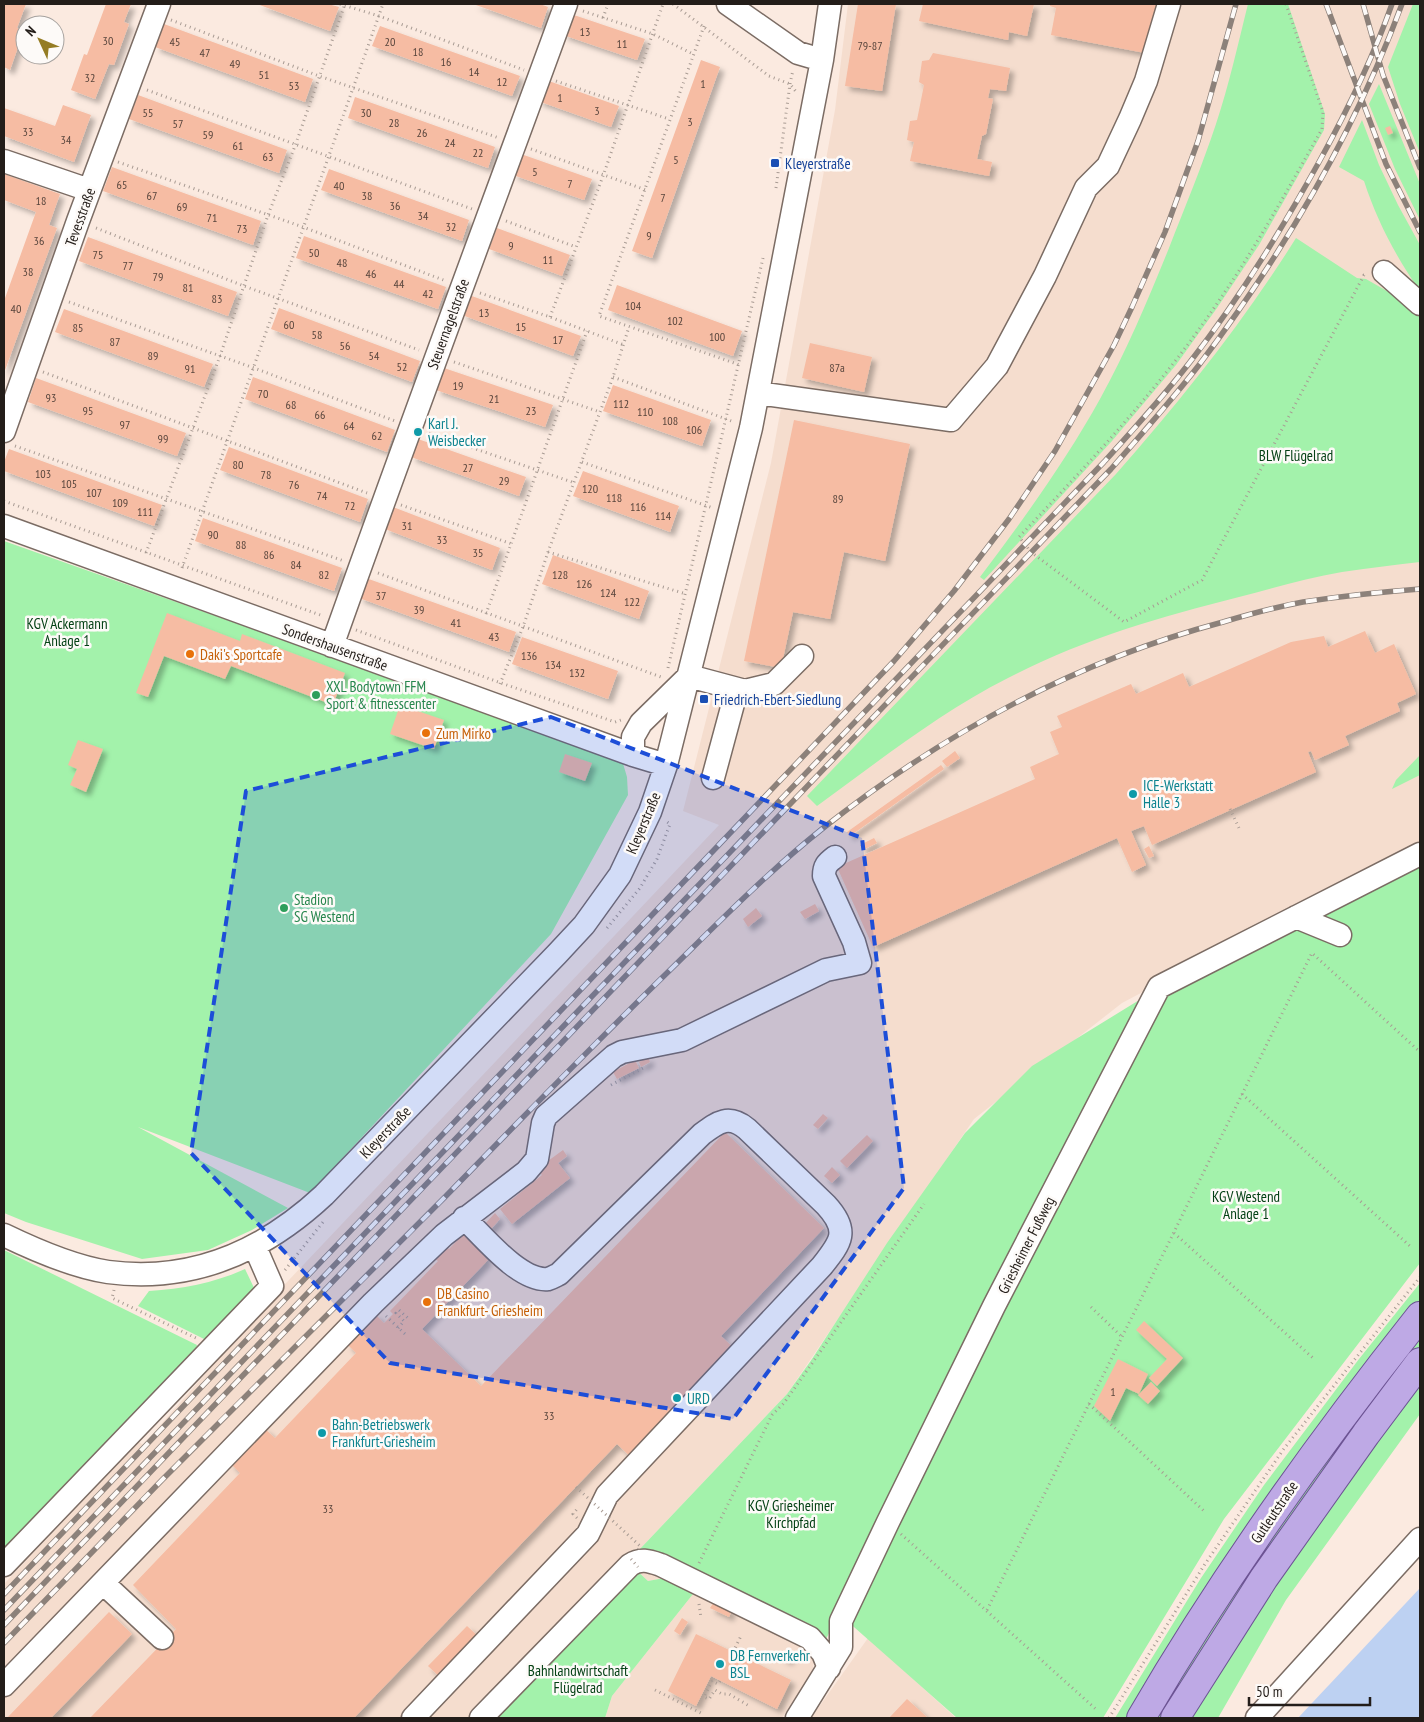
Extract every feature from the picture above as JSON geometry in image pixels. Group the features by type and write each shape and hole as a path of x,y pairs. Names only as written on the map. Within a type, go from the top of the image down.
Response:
{"main road":[{"name":"Gutleutstraße","path":"1141,1718 1225,1583 1376,1372 1420,1316"},
{"name":"Gutleutstraße","path":"1175,1718 1264,1578 1366,1434 1420,1362"}],"street":[{"path":"728,4 798,54 822,60"},
{"name":"Kleyerstraße","path":"4,1235 24,1245 72,1263 107,1272 162,1272 200,1267 226,1259 278,1233 302,1216 324,1195 584,925 620,875 650,812 666,765 679,673 708,600 751,428 822,60 830,4"},
{"path":"760,382 951,420 996,366 1045,276 1086,188 1108,166 1146,81 1169,4"},
{"name":"Steuernagelstraße","path":"332,646 436,356 566,5"},
{"name":"Tevesstraße","path":"8,438 26,366 103,157 128,83 157,9"},
{"path":"4,161 90,190"},
{"path":"1384,272 1420,304"},
{"name":"Sondershausenstraße","path":"4,526 633,755 666,765"},
{"path":"633,755 633,737 641,723 679,673 745,692 774,684 802,656"},
{"path":"713,778 737,689"},
{"name":"Griesheimer Fußweg","path":"828,1668 841,1647 840,1621 888,1522 994,1306 1159,987 1420,854"},
{"path":"4,1685 373,1303 444,1235 532,1166 537,1159 543,1122 546,1116 614,1056 682,1040 826,970 860,963 854,942 824,876 824,868 835,856"},
{"path":"1296,917 1340,935"},
{"path":"413,1718 588,1534 607,1495 822,1266 840,1243 841,1227 836,1217 826,1206 747,1129 741,1124 728,1120 715,1124 696,1140 559,1274 551,1279 531,1276 518,1269 464,1218"},
{"path":"4,1565 272,1286 255,1246"},
{"path":"1257,1718 1420,1539"},
{"path":"481,1718 637,1560 645,1560 661,1565 810,1638 823,1653 828,1668 797,1718"},
{"path":"103,1583 162,1638"}],"path":[{"path":"138,575 220,356 268,215 295,146 343,4 669,119"},
{"path":"175,588 383,4"},
{"path":"603,18 608,4"},
{"path":"550,317 603,176 626,104 654,34 663,4"},
{"path":"673,4 769,76 790,84 812,110"},
{"path":"1286,4 1323,112 1322,129 1256,244 1216,306 1173,363 1111,439 1019,537 1024,545 1124,622 1202,580 1364,275 1384,272"},
{"path":"566,5 654,34 693,54"},
{"path":"157,9 319,76 516,143 646,190"},
{"path":"704,26 599,316 739,364 760,382"},
{"path":"775,197 790,84 798,54"},
{"path":"128,83 295,146 576,247"},
{"path":"103,157 303,227 624,345"},
{"path":"78,221 244,286 436,356 600,412"},
{"path":"679,673 685,594 764,253"},
{"path":"52,296 411,426 575,483"},
{"path":"492,704 523,627 548,552 613,377 629,327"},
{"path":"486,614 587,331"},
{"path":"26,366 193,429 512,544"},
{"path":"613,377 751,428"},
{"path":"8,438 201,512 360,567 666,679"},
{"path":"582,462 730,513"},
{"path":"4,501 323,617 335,607 351,616 356,630 500,683 615,722 629,717"},
{"path":"548,552 708,600"},
{"path":"1230,809 1239,828"},
{"path":"987,1610 1312,953 1420,1052"},
{"path":"607,1088 650,1065"},
{"path":"1242,1094 1412,1247"},
{"path":"691,1580 772,1415 784,1403 924,1204"},
{"path":"272,1286 325,1220"},
{"path":"1174,1233 1313,1358"},
{"path":"117,1272 117,1284 111,1300 214,1346"},
{"path":"1091,1307 1122,1337"},
{"path":"398,1328 404,1321 396,1313 399,1310 409,1319"},
{"path":"389,1319 405,1334"},
{"path":"1088,1404 1204,1511"},
{"path":"576,1487 640,1546 638,1548"},
{"path":"888,1522 1098,1711"},
{"path":"631,1559 638,1567"},
{"path":"733,1652 741,1636"},
{"path":"712,1681 719,1682 715,1690 709,1700 704,1697 712,1681"},
{"path":"655,1690 701,1713"},
{"path":"715,1690 722,1694 729,1694 751,1707"}],"highlighted area":[{"path":"551,717 862,838 904,1188 733,1419 390,1363 191,1153 246,791"}],"shaded area":[{"path":"848,4 1420,4 1420,845 1122,1003 974,1119 787,1394 639,1550 474,1718 4,1718 4,1584 139,1442 143,1445 271,1299 719,825 683,811 771,463 835,110"},
{"path":"638,1561 807,1641 814,1662 812,1673 782,1718 605,1718 612,1696 693,1594 664,1578 648,1581 633,1567"},
{"path":"868,1638 956,1718 811,1718"}],"green space":[{"path":"1248,4 1288,4 1325,114 1324,130 1259,245 1176,365 1112,441 984,580 980,577 1043,490 1087,422 1110,381 1145,306 1211,140"},
{"path":"1413,4 1420,4 1420,153 1400,104 1388,67"},
{"path":"1379,84 1420,184 1420,220 1395,169 1369,104"},
{"path":"1362,120 1379,165 1420,245 1420,291 1388,238 1364,181 1339,167"},
{"name":"BLW Flügelrad","path":"1296,238 1357,278 1366,279 1420,310 1420,562 1342,572 1290,583 1150,621 1064,652 1008,678 958,706 910,738 817,806 807,796 1116,474 1165,417 1211,360 1255,300"},
{"name":"Stadion SG Westend","path":"4,541 622,760 627,777 628,795 551,934 310,1193 138,1127 288,1208 252,1230 208,1250 142,1259 26,1222 4,1213"},
{"path":"1420,755 1420,775 1392,789 1396,780"},
{"name":"KGV Westend Anlage 1","path":"1420,850 1420,1263 1224,1519 1103,1718 957,1718 846,1620 1161,997"},
{"name":"KGV Griesheimer Kirchpfad","path":"1149,994 857,1576 848,1579 844,1588 848,1596 826,1639 639,1550 787,1394 812,1359 887,1243 965,1133 1032,1066"},
{"path":"4,1250 197,1345 192,1364 4,1562"},
{"path":"245,1269 257,1294 208,1341 138,1306 149,1291 198,1285"},
{"path":"1420,1283 1420,1300 1370,1364 1130,1718 1115,1718 1201,1578 1264,1485 1359,1359"},
{"path":"1420,1331 1420,1348 1362,1424 1166,1718 1152,1718 1279,1520"},
{"path":"1420,1374 1420,1414 1286,1600 1218,1718 1185,1718 1265,1591"},
{"name":"Bahnlandwirtschaft Flügelrad","path":"633,1567 648,1581 664,1578 693,1594 612,1696 605,1718 487,1718"}],"water":[{"path":"1420,1588 1420,1718 1298,1718"}],"building":[{"path":"4,4 26,4 22,15 15,15 15,56 10,70 4,67"},
{"path":"106,4 131,4 124,22 129,24 114,65 109,64 95,99 71,90 84,54 87,55"},
{"path":"257,4 328,4 339,7 330,31"},
{"path":"473,4 540,4 548,7 541,28"},
{"path":"858,4 896,4 882,91 845,86"},
{"path":"923,4 1034,4 1027,36 1009,32 1008,40 919,21"},
{"path":"1050,4 1162,4 1157,27 1150,26 1145,53 1051,35 1056,8 1050,6"},
{"path":"571,14 645,39 637,60 563,35"},
{"path":"164,24 313,79 305,102 155,47"},
{"path":"380,26 520,76 512,96 372,46"},
{"path":"933,53 1010,68 1006,91 990,89 988,98 993,99 986,134 982,136 977,159 992,162 989,176 910,161 914,142 907,140 910,121 917,120 924,85 919,82 922,61 929,60"},
{"path":"701,60 720,67 652,258 632,251"},
{"path":"546,80 619,106 611,127 538,101"},
{"path":"138,95 287,150 279,173 129,119"},
{"path":"355,97 495,147 488,168 348,118"},
{"path":"63,105 91,115 74,162 4,136 4,108 55,126"},
{"path":"1390,126 1393,133 1388,135 1385,128"},
{"path":"521,154 592,179 584,200 513,175"},
{"path":"112,167 261,221 253,245 103,191"},
{"path":"329,169 469,220 462,241 321,190"},
{"path":"4,174 60,194 49,225 57,228 4,373 4,301 36,212 4,200"},
{"path":"497,228 570,255 562,276 489,249"},
{"path":"304,236 446,287 438,309 296,258"},
{"path":"88,237 237,292 228,316 79,261"},
{"path":"617,285 742,331 733,356 608,310"},
{"path":"469,295 581,336 573,356 462,315"},
{"path":"279,308 420,361 412,382 271,329"},
{"path":"64,309 213,364 204,387 55,332"},
{"path":"810,343 872,357 864,392 802,378"},
{"path":"444,368 553,405 545,427 436,390"},
{"path":"253,377 395,430 387,452 245,399"},
{"path":"36,378 186,433 177,456 28,402"},
{"path":"613,385 711,420 702,446 603,411"},
{"path":"794,420 910,444 885,561 844,552 830,619 793,612 781,668 744,661"},
{"path":"418,439 526,477 519,496 411,457"},
{"path":"229,447 368,499 360,522 220,470"},
{"path":"9,449 162,505 154,526 4,471 4,462"},
{"path":"583,471 679,506 670,532 573,496"},
{"path":"393,507 500,548 492,570 385,529"},
{"path":"203,518 342,568 334,591 195,541"},
{"path":"553,555 649,591 639,619 542,584"},
{"path":"366,578 516,632 509,652 359,598"},
{"path":"167,613 240,641 242,634 345,673 333,705 231,666 225,679 164,656 148,697 136,693"},
{"name":"ICE-Werkstatt Halle 3","path":"1365,631 1375,653 1394,644 1416,694 1397,703 1400,711 1345,736 1349,745 1315,760 1311,751 1308,752 1316,772 1152,845 1144,826 1131,831 1146,865 1132,872 1117,838 873,947 837,867 1035,779 1030,767 1059,754 1050,732 1062,727 1057,716 1131,684 1136,694 1183,673 1189,687 1291,642 1324,636 1328,647"},
{"path":"522,637 618,671 608,699 512,664"},
{"path":"400,705 444,720 434,749 390,734"},
{"path":"78,740 103,749 86,792 70,785 77,769 68,765"},
{"path":"955,751 960,758 947,767 942,761"},
{"path":"565,754 592,763 585,781 559,772"},
{"path":"941,765 944,769 850,836 847,832"},
{"path":"874,838 877,843 863,850 860,845"},
{"path":"1149,846 1154,856 1149,858 1144,849"},
{"path":"815,904 819,911 805,919 800,912"},
{"path":"756,908 762,916 748,927 743,919"},
{"path":"648,1057 650,1062 641,1067 639,1062"},
{"path":"635,1060 639,1068 617,1079 613,1072"},
{"path":"823,1114 828,1118 818,1129 813,1125"},
{"path":"725,1132 824,1228 721,1336 738,1352 634,1460 617,1444 354,1718 90,1718 176,1629 133,1585 240,1473 230,1463 264,1428 275,1438 356,1353 347,1344 375,1314 384,1323 393,1314 390,1311 438,1261 435,1259 447,1247 449,1249 467,1230 490,1252 485,1257 488,1260 422,1329 481,1386"},
{"path":"867,1135 873,1141 847,1168 840,1161"},
{"path":"563,1150 567,1156 558,1163 570,1178 512,1224 500,1209 542,1175 537,1169"},
{"path":"832,1167 840,1175 832,1183 824,1176"},
{"path":"495,1213 500,1219 489,1231 483,1226"},
{"path":"1144,1321 1183,1358 1157,1386 1149,1378 1167,1359 1136,1330"},
{"path":"1118,1359 1148,1374 1139,1394 1126,1388 1110,1421 1094,1406"},
{"path":"1151,1382 1160,1391 1148,1404 1138,1395"},
{"path":"714,1602 732,1610 729,1617 710,1608"},
{"path":"109,1612 132,1634 51,1718 7,1718"},
{"path":"682,1618 688,1622 680,1635 674,1631"},
{"path":"467,1626 482,1640 443,1680 428,1666"},
{"name":"DB Fernverkehr BSL","path":"696,1634 791,1680 777,1709 711,1676 696,1706 668,1691"},
{"path":"784,1651 792,1654 788,1661 781,1657"},
{"path":"907,1699 928,1718 889,1718"}],"railway":[{"path":"4,1594 894,661 954,591 1009,519 1055,451 1114,345 1165,232 1198,141 1236,4"},
{"path":"1326,4 1386,164 1420,232"},
{"path":"1363,4 1383,75 1420,168"},
{"path":"4,1610 1104,462 1148,413 1208,338 1259,264 1290,214 1349,104 1377,44 1392,4"},
{"path":"4,1625 1111,469 1145,431 1178,392 1230,323 1287,237 1314,192 1362,100 1402,4"},
{"path":"4,1643 162,1480 410,1233 556,1083 725,916 782,862 868,794 915,762 1012,704 1115,657 1168,638 1283,606 1332,598 1420,589"}],"place":[{"name":"Kleyerstraße","path":"775,163"},
{"name":"Karl J. Weisbecker","path":"418,432"},
{"name":"Daki's Sportcafe","path":"190,654"},
{"name":"XXL Bodytown FFM Sport & fitnesscenter","path":"316,695"},
{"name":"Friedrich-Ebert-Siedlung","path":"704,699"},
{"name":"Zum Mirko","path":"426,733"},
{"name":"ICE-Werkstatt Halle 3","path":"1133,794"},
{"name":"Stadion SG Westend","path":"284,908"},
{"name":"DB Casino Frankfurt- Griesheim","path":"427,1302"},
{"name":"URD","path":"677,1398"},
{"name":"Bahn-Betriebswerk Frankfurt-Griesheim","path":"322,1433"},
{"name":"DB Fernverkehr BSL","path":"720,1664"}],"park label":[{"name":"KGV Ackermann Anlage 1","path":"67,632"}]}
